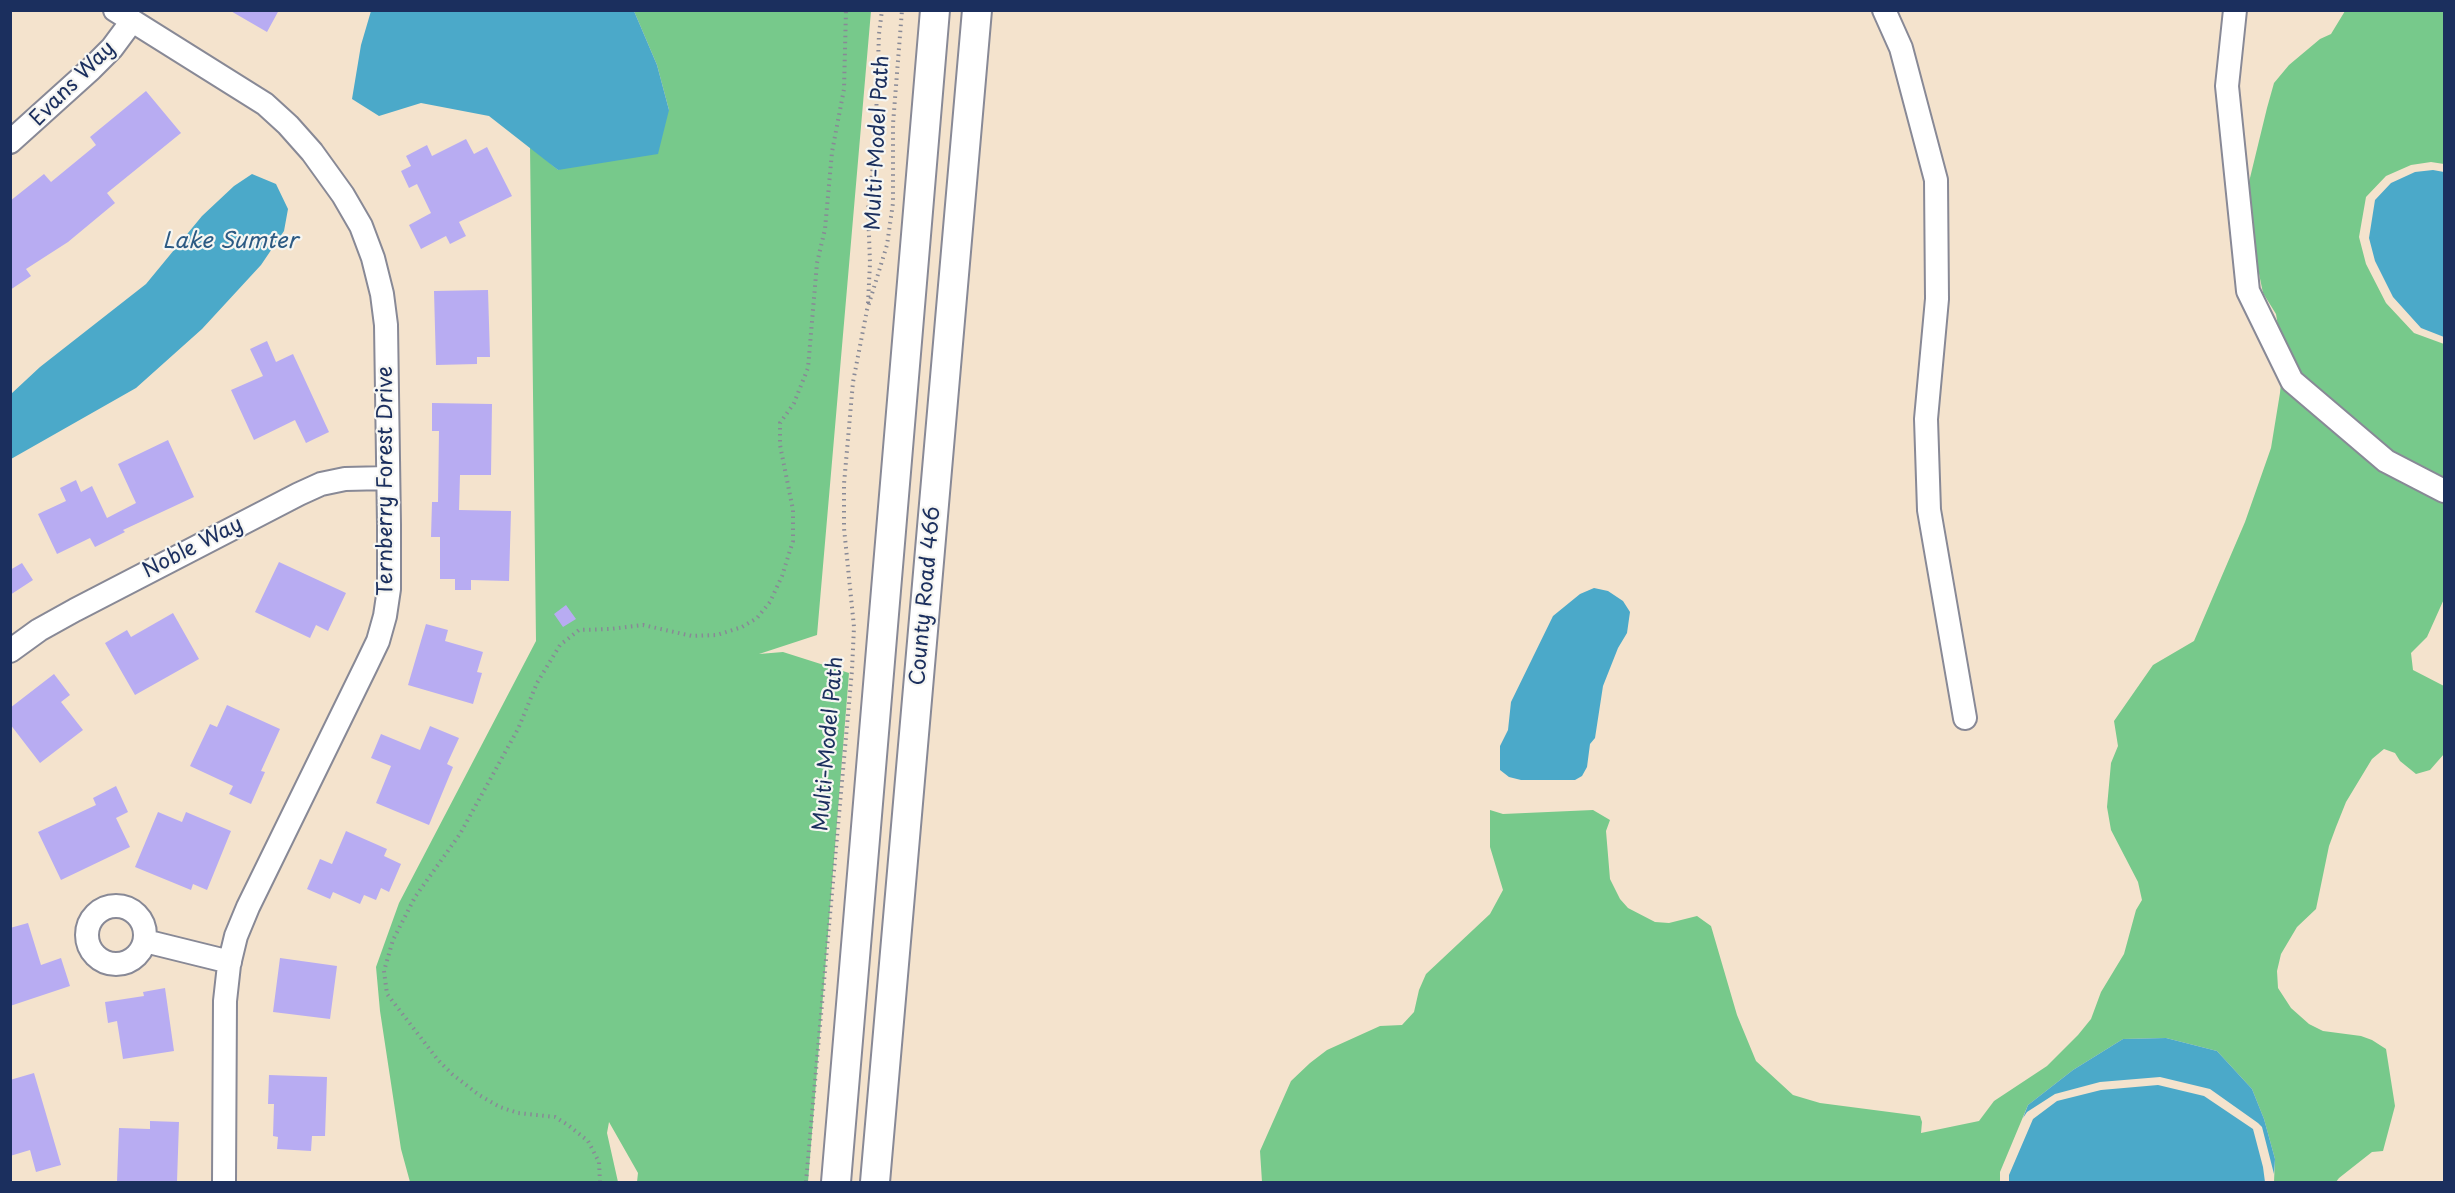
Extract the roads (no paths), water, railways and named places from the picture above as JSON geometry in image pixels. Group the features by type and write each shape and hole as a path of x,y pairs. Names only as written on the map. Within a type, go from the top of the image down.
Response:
{"main road":[{"name":"County Road 466","path":"836,1182 935,10"},
{"name":"County Road 466","path":"875,1182 976,10"}],"street":[{"path":"1884,10 1901,48 1936,180 1937,299 1926,419 1929,510 1965,718"},
{"path":"2235,10 2227,86 2248,291 2292,381 2386,460 2445,491"},
{"name":"Evans Way","path":"10,142 112,48 123,16"},
{"name":"Ternberry Forest Drive","path":"123,16 207,66 273,111 312,152 343,195 361,226 373,258 382,294 386,326 388,589 385,616 378,640 236,936 230,962 225,1011 224,1182"},
{"name":"Noble Way","path":"10,651 39,630 75,610 298,494 321,484 345,479 388,478"},
{"path":"145,941 230,962"}],"water":[{"path":"371,11 634,11 657,65 669,110 658,154 558,170 489,116 421,103 379,116 352,99 361,45"},
{"path":"2433,170 2444,172 2444,337 2421,328 2393,297 2375,261 2369,238 2375,200 2391,183 2415,172"},
{"name":"Lake Sumter","path":"252,174 276,184 288,209 284,231 261,265 202,329 136,388 11,459 11,394 40,367 146,284 202,216 234,186"},
{"path":"1594,588 1608,591 1623,601 1630,612 1627,633 1618,648 1603,686 1595,738 1590,744 1587,767 1582,776 1575,780 1521,780 1509,777 1500,770 1500,746 1508,730 1511,702 1553,616 1580,594"},
{"path":"2166,1038 2217,1051 2252,1089 2264,1119 2275,1159 2274,1174 2262,1127 2258,1123 2210,1089 2160,1077 2100,1082 2055,1094 2027,1112 2023,1118 2028,1105 2073,1070 2123,1039"},
{"path":"2158,1085 2204,1096 2253,1129 2265,1182 2009,1182 2009,1175 2033,1119 2057,1101 2101,1090"}]}
